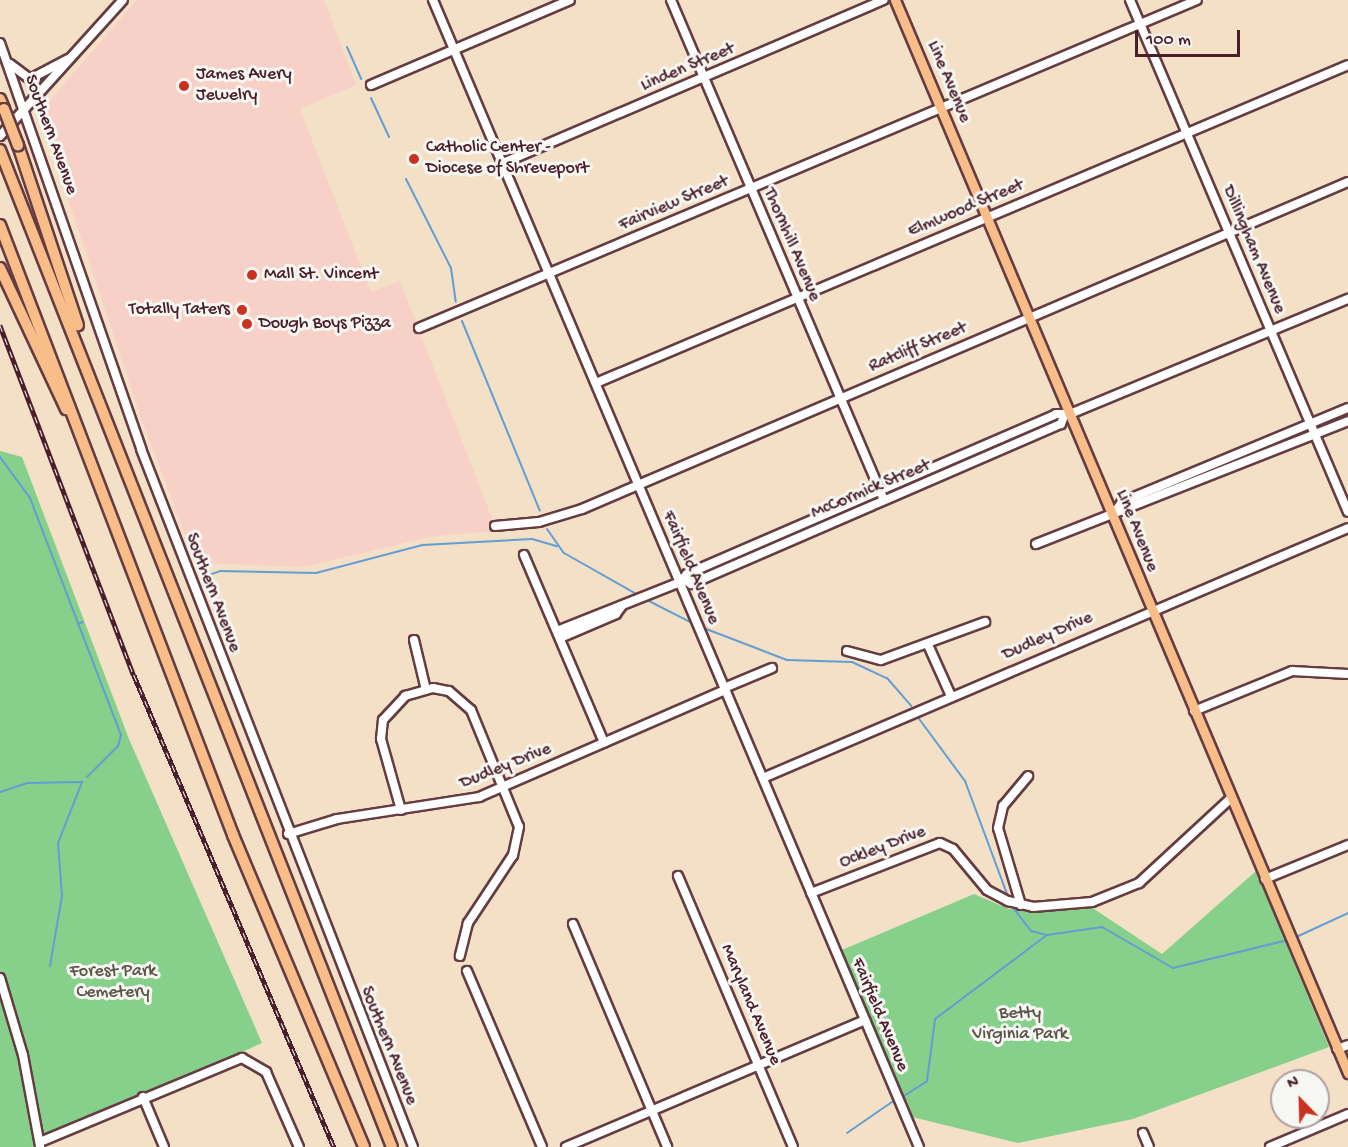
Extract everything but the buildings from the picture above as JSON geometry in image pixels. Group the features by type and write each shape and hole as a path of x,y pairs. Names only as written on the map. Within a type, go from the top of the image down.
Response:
{"highway":[{"path":"2,104 18,144 113,440"},
{"path":"1,153 392,1147"},
{"path":"0,225 238,846 364,1147"},
{"path":"0,268 49,382 79,430"}],"main road":[{"name":"Line Avenue","path":"895,0 1029,316 1067,415 1114,511 1151,609 1348,1073"}],"street":[{"path":"0,136 26,110 123,0"},
{"name":"Fairfield Avenue","path":"433,0 639,485 683,581 694,617 918,1147"},
{"path":"371,85 570,0"},
{"name":"Thornhill Avenue","path":"671,0 884,501"},
{"name":"Linden Street","path":"503,163 884,0"},
{"name":"Dillingham Avenue","path":"1130,0 1348,512"},
{"name":"Fairview Street","path":"419,328 940,106 1197,0"},
{"name":"Southern Avenue","path":"0,43 26,110 123,400 288,834 413,1147"},
{"path":"6,60 30,79 74,55"},
{"name":"Elmwood Street","path":"596,383 1348,64"},
{"name":"Ratcliff Street","path":"495,526 551,519 639,485 1029,316 1348,182"},
{"name":"McCormick Street","path":"1067,415 1061,424 884,501 691,584 683,581 687,574 1056,414 1067,415 1348,299"},
{"path":"1036,544 1114,511 1122,502 1348,408"},
{"path":"1114,511 1126,512 1348,421"},
{"path":"974,449 978,460"},
{"name":"Dudley Drive","path":"763,778 1151,609 1348,528"},
{"path":"776,535 780,545"},
{"path":"524,555 604,743"},
{"path":"558,634 683,581"},
{"path":"847,651 881,660 929,647 985,622"},
{"path":"414,640 426,690"},
{"path":"929,647 951,696"},
{"name":"Dudley Drive","path":"288,834 337,819 452,804 503,787 772,668"},
{"path":"1194,711 1292,671 1348,674"},
{"path":"401,810 382,724 396,702 426,690 449,691 465,702 519,827 517,848 468,923 460,956"},
{"path":"1021,905 998,828 1003,806 1028,776"},
{"name":"Ockley Drive","path":"811,893 940,843 953,849 987,890 1021,905 1092,902 1134,887 1231,798"},
{"path":"1265,879 1348,845"},
{"name":"Maryland Avenue","path":"678,876 794,1147"},
{"path":"573,924 667,1147"},
{"path":"467,971 542,1147"},
{"path":"0,978 23,1055 40,1145 232,1059 256,1062 272,1082 299,1147"},
{"path":"566,1147 865,1020"},
{"path":"1337,1049 1348,1045"},
{"path":"143,1097 164,1147"},
{"path":"1270,1147 1348,1114"},
{"path":"1143,1133 1149,1147"}],"shaded area":[{"path":"137,0 324,0 356,85 300,109 371,292 400,281 497,531 434,536 304,567 196,563 143,424 41,118 43,108"}],"green space":[{"name":"Forest Park Cemetery","path":"0,451 22,457 129,739 262,1043 32,1147 0,1147"},
{"name":"Betty Virginia Park","path":"1256,871 1329,1047 1133,1119 1018,1143 912,1117 842,950 974,894 1009,909 1091,907 1162,954"}],"waterway":[{"path":"347,47 361,79"},
{"path":"371,98 389,137"},
{"path":"406,179 451,268 456,302"},
{"path":"462,321 540,511"},
{"path":"0,457 30,498 121,735 118,746 87,777"},
{"path":"547,529 564,553 640,596"},
{"path":"203,577 220,571 316,573 423,545 532,539 557,546"},
{"path":"645,599 696,625"},
{"path":"78,624 83,622"},
{"path":"701,627 787,660 852,662 887,678 911,706"},
{"path":"917,716 965,781 1007,894"},
{"path":"0,792 28,783 82,782"},
{"path":"50,966 62,896 58,843 82,782"},
{"path":"1014,909 1031,931 1047,935 1102,927 1173,968 1288,940"},
{"path":"1294,938 1348,913"},
{"path":"904,1096 927,1081 935,1019 1047,935"},
{"path":"847,1133 892,1102"}],"railway":[{"path":"0,325 134,675 334,1147"}],"place":[{"name":"James Avery Jewelry","path":"184,86"},
{"name":"Catholic Center - Diocese of Shreveport","path":"414,159"},
{"name":"Mall St. Vincent","path":"252,275"},
{"name":"Totally Taters","path":"242,310"},
{"name":"Dough Boys Pizza","path":"247,324"}]}
